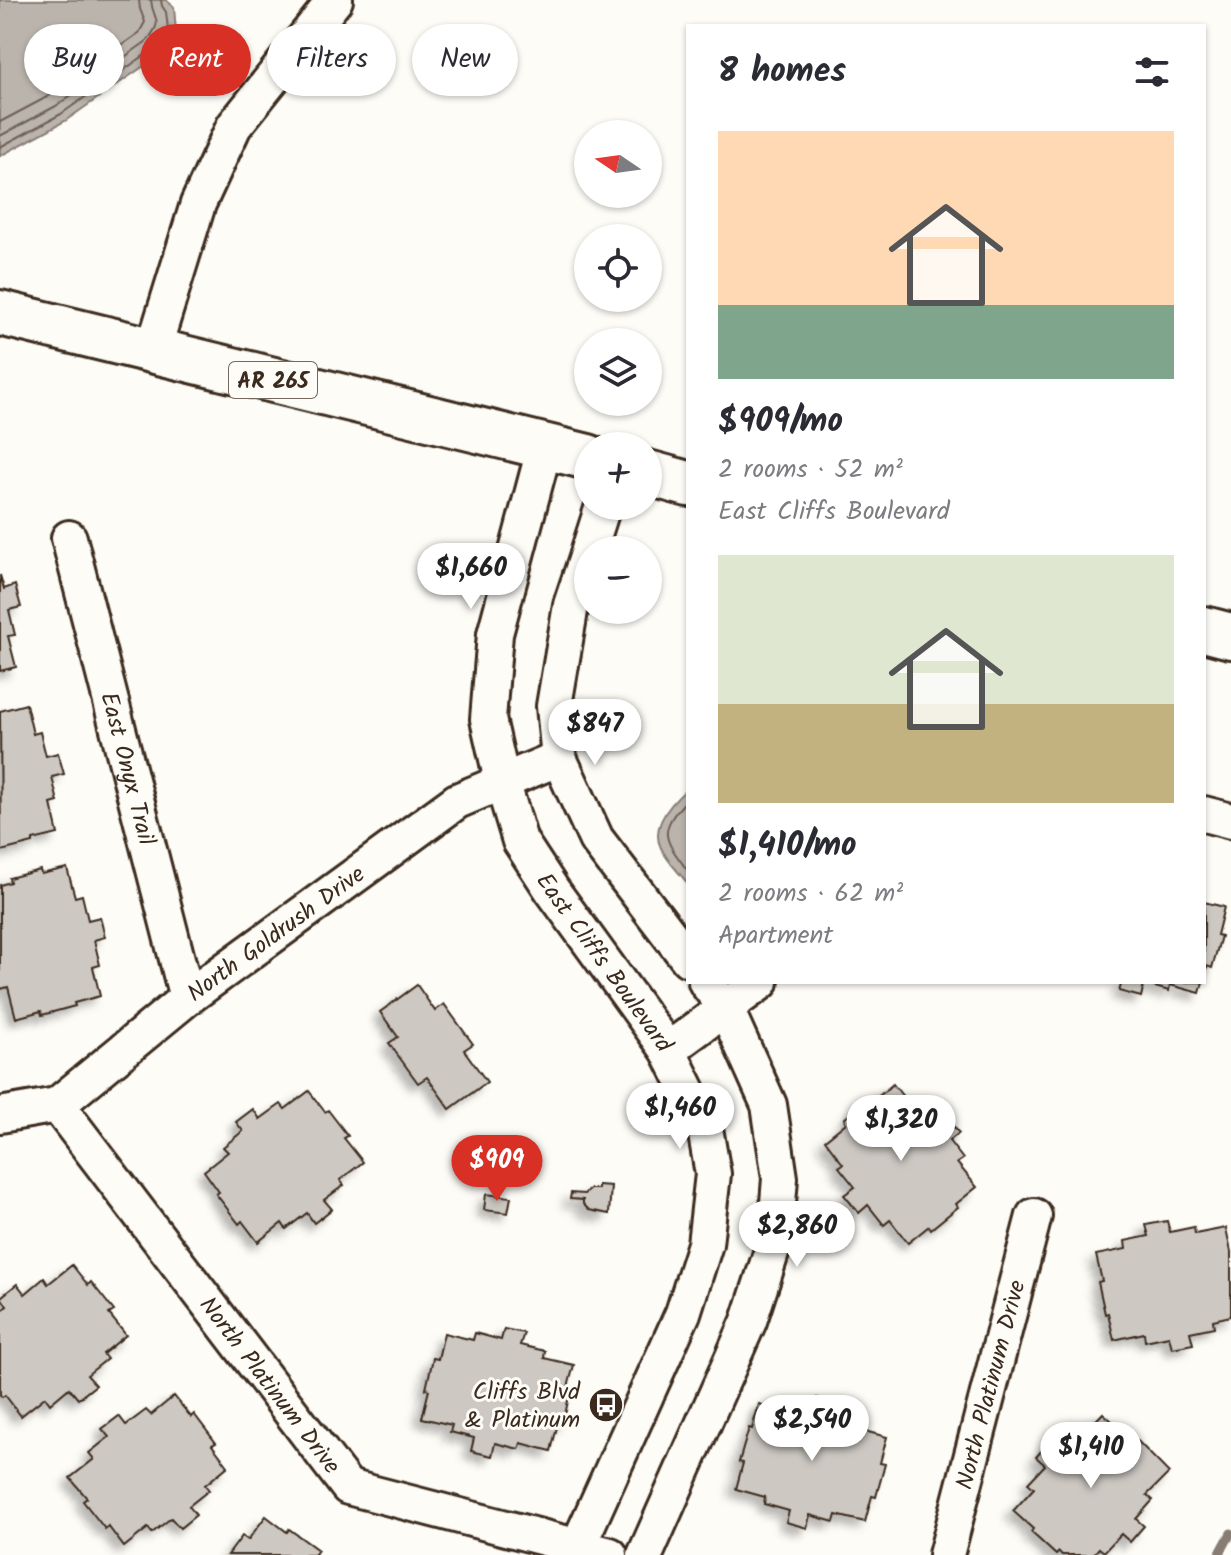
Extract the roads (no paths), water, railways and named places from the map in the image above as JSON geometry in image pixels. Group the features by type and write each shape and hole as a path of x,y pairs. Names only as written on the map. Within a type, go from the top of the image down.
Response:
{"main road":[{"name":"AR 265","path":"0,313 574,453"},
{"path":"662,477 686,483"},
{"path":"1206,630 1231,636"}],"street":[{"path":"153,350 198,204 234,126 335,0"},
{"name":"East Cliffs Boulevard","path":"545,446 495,634 488,719 502,781 520,841 668,1050 704,1123 713,1174 705,1244 683,1313 587,1552"},
{"name":"East Onyx Trail","path":"69,538 187,998"},
{"path":"574,596 554,706 559,758 596,839 686,956"},
{"name":"North Goldrush Drive","path":"0,1115 57,1105 187,998 457,801 559,758"},
{"path":"1206,815 1231,821"},
{"path":"668,1050 716,995 754,984"},
{"path":"645,1555 749,1321 775,1241 780,1178 769,1105 716,995"},
{"name":"North Platinum Drive","path":"57,1105 348,1487 587,1552"},
{"name":"North Platinum Drive","path":"946,1555 1034,1216"}],"water":[{"path":"0,0 166,0 174,7 175,24 140,24 140,69 124,80 124,24 24,24 24,96 101,96 65,121 0,156"},
{"path":"686,790 686,882 658,840 660,823"}],"waterway":[{"path":"1219,1555 1231,1533"}],"place":[{"name":"Cliffs Blvd & Platinum","path":"606,1405"}]}
